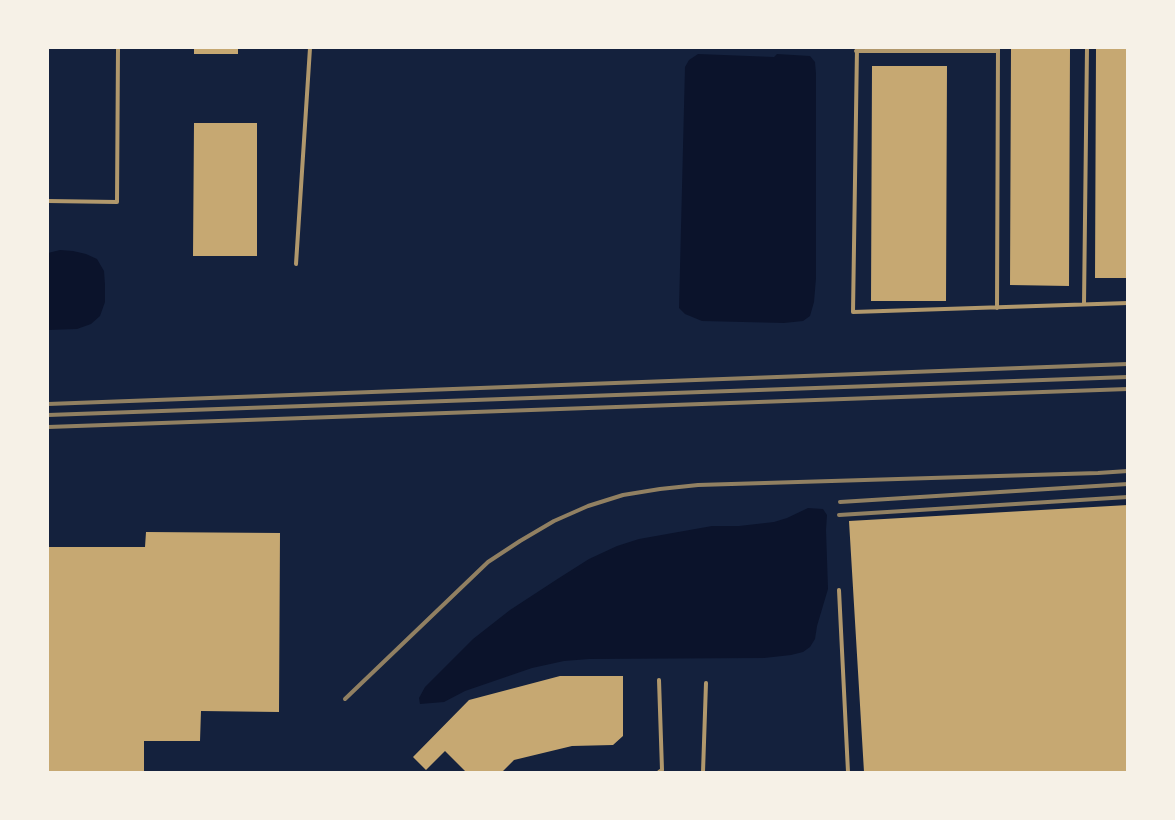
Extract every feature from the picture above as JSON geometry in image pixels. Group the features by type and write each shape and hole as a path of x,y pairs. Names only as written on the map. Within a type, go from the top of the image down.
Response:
{"lane":[{"path":"48,201 118,202 118,48"},
{"path":"296,264 310,48"},
{"path":"1084,304 1087,48"},
{"path":"996,308 998,49 856,49 853,312 996,308 1128,303"},
{"path":"838,590 848,772"},
{"path":"659,680 662,770 659,772"},
{"path":"703,772 706,684"}],"water":[{"path":"698,54 774,57 777,54 810,56 815,62 816,278 814,302 810,316 803,321 784,323 702,321 685,314 679,308 685,67 689,60"},
{"path":"60,250 86,254 97,259 104,271 105,302 100,316 91,324 77,329 48,330 48,253"},
{"path":"808,508 823,509 827,515 828,589 815,639 810,647 803,652 764,658 589,659 564,661 532,668 465,691 444,702 420,704 419,698 425,687 473,639 510,610 589,559 617,546 639,539 712,526 739,526 774,522"}],"building":[{"path":"194,48 238,48 238,54 194,54"},
{"path":"1011,48 1070,48 1069,286 1010,285"},
{"path":"1096,48 1128,48 1128,278 1095,278"},
{"path":"872,66 947,66 946,301 871,301"},
{"path":"194,123 257,123 257,256 193,256"},
{"path":"1128,505 1128,772 864,772 849,521"},
{"path":"146,532 280,533 279,712 201,711 200,741 144,741 144,772 48,772 48,547 145,547"},
{"path":"560,676 623,676 623,736 613,745 572,746 514,760 502,772 466,772 445,751 426,770 413,757 469,700"}],"railway":[{"path":"48,404 1128,364"},
{"path":"48,415 1128,377"},
{"path":"48,427 1128,389"},
{"path":"345,699 488,562 554,521 588,506 623,495 698,485 1128,471"},
{"path":"840,502 1128,484"},
{"path":"839,515 1128,497"}]}
